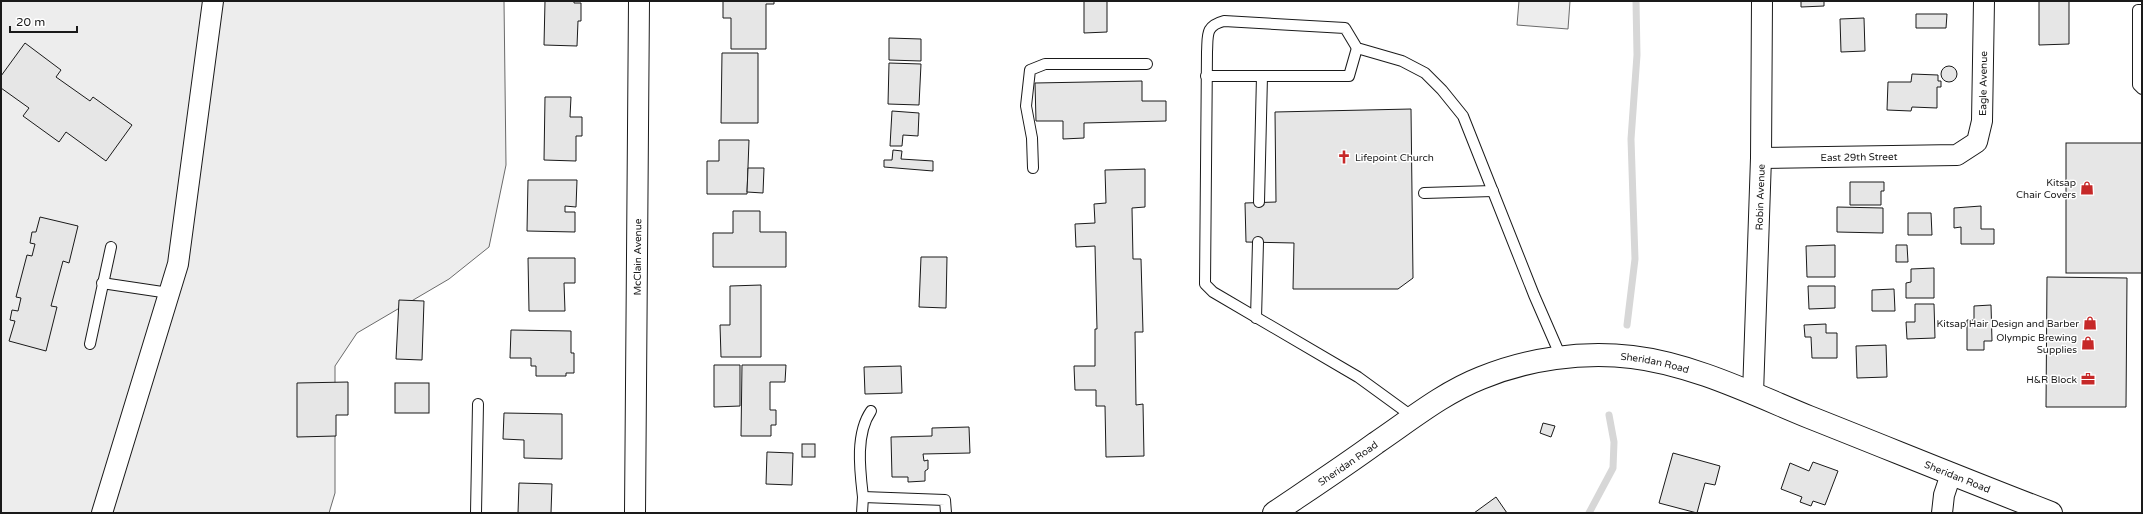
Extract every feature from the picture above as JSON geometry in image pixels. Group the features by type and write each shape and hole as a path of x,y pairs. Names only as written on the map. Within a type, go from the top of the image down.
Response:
{"main road":[{"name":"Sheridan Road","path":"1274,513 1413,417 1479,379 1518,365 1561,358 1595,355 1630,356 1657,360 1753,394 2051,513"}],"street":[{"path":"102,513 178,264 213,1"},
{"name":"McClain Avenue","path":"635,513 639,1"},
{"name":"Robin Avenue","path":"1753,394 1761,158 1762,1"},
{"name":"Eagle Avenue","path":"1957,155 1977,142 1982,121 1984,1"},
{"name":"East 29th Street","path":"1761,158 1957,155"},
{"path":"1942,513 1944,494 1951,474"}],"lane":[{"path":"2142,10 2138,10 2138,85 2142,89"},
{"path":"1413,417 1358,377 1213,292 1205,284 1206,76 1208,31 1215,24 1224,21 1345,28 1357,48 1402,61 1425,73 1442,90 1463,116 1534,295 1561,358"},
{"path":"1206,76 1349,76 1357,48"},
{"path":"1033,168 1032,138 1026,106 1030,70 1044,64 1147,64"},
{"path":"1259,202 1262,76"},
{"path":"1424,193 1493,191"},
{"path":"1256,318 1258,242"},
{"path":"90,344 111,247"},
{"path":"102,283 169,293"},
{"path":"476,513 478,404"},
{"path":"862,513 863,498 860,478 861,442 866,418 871,411"},
{"path":"863,498 944,500 946,513"}],"shaded area":[{"path":"1,1 504,1 506,165 489,247 449,279 357,333 335,366 335,493 329,513 1,513"},
{"path":"1519,1 1570,1 1568,29 1517,25"}],"building":[{"path":"545,1 574,1 574,3 581,3 581,21 578,21 577,46 544,45"},
{"path":"723,1 774,1 774,4 766,4 766,49 731,49 731,18 723,18"},
{"path":"1084,1 1107,1 1107,32 1084,33"},
{"path":"1801,1 1824,1 1824,6 1801,7"},
{"path":"2039,1 2069,1 2069,44 2039,45"},
{"path":"1916,14 1947,14 1946,28 1916,28"},
{"path":"1864,18 1865,51 1841,52 1840,19"},
{"path":"889,38 921,39 921,61 889,60"},
{"path":"25,43 61,70 56,77 90,101 93,97 132,125 106,161 66,132 59,142 23,116 29,108 1,88 1,76"},
{"path":"722,53 758,53 758,123 721,123"},
{"path":"889,63 921,64 919,105 888,104"},
{"path":"1949,66 1955,68 1957,74 1955,80 1949,82 1943,80 1941,74 1943,68"},
{"path":"1912,74 1938,75 1938,81 1941,81 1941,87 1937,87 1937,108 1912,107 1911,111 1887,110 1888,82 1911,82"},
{"path":"1142,81 1142,101 1166,101 1166,121 1084,123 1084,138 1063,139 1063,121 1036,121 1035,83"},
{"path":"545,97 571,97 570,117 582,117 582,136 576,136 576,161 544,160"},
{"name":"Lifepoint Church","path":"1411,109 1413,278 1398,289 1293,289 1294,243 1246,242 1245,203 1276,202 1275,112"},
{"path":"892,111 919,113 918,136 903,135 902,146 890,146"},
{"path":"719,140 749,140 747,194 707,194 707,161 719,161"},
{"path":"2066,143 2142,143 2142,273 2066,273"},
{"path":"893,150 902,151 901,159 933,161 933,171 884,167 884,160 892,160"},
{"path":"748,168 764,168 763,193 747,192"},
{"path":"1145,169 1145,207 1132,208 1133,259 1141,259 1143,332 1135,332 1136,405 1143,404 1144,456 1106,457 1105,406 1096,406 1096,390 1075,390 1074,366 1095,366 1095,329 1097,329 1095,246 1076,247 1075,224 1095,223 1094,204 1106,203 1105,170"},
{"path":"528,180 577,180 576,207 565,206 565,212 575,212 575,232 527,231"},
{"path":"1850,182 1884,182 1884,191 1881,191 1881,205 1850,205"},
{"path":"1981,206 1981,229 1994,229 1994,244 1961,244 1961,227 1954,228 1954,208"},
{"path":"1837,207 1883,208 1883,233 1837,232"},
{"path":"733,211 760,211 760,232 786,232 786,267 713,267 713,233 733,233"},
{"path":"1908,213 1931,213 1932,235 1908,235"},
{"path":"40,217 78,226 69,263 63,261 51,306 57,307 46,351 9,341 15,321 10,320 12,310 18,311 21,298 16,297 27,255 32,256 35,244 30,243 32,232 36,232"},
{"path":"1835,245 1835,277 1807,277 1806,246"},
{"path":"1896,245 1907,245 1908,262 1896,262"},
{"path":"921,257 947,257 946,308 919,307"},
{"path":"528,258 575,258 575,283 564,283 565,311 529,311"},
{"path":"1934,268 1934,298 1906,298 1906,283 1911,282 1911,269"},
{"path":"2047,277 2127,278 2126,407 2046,407"},
{"path":"761,285 761,357 721,357 720,325 730,325 730,286"},
{"path":"1808,286 1835,286 1835,308 1809,309"},
{"path":"1894,289 1895,311 1872,311 1872,290"},
{"path":"399,300 424,301 422,360 396,359"},
{"path":"1915,304 1934,304 1935,338 1907,339 1906,322 1915,322"},
{"path":"1991,305 1992,341 1984,341 1984,350 1967,350 1967,320 1974,320 1974,306"},
{"path":"1826,324 1826,333 1837,333 1837,358 1812,358 1811,337 1805,337 1804,325"},
{"path":"511,330 571,331 571,353 574,353 574,373 566,373 566,376 536,376 536,366 531,366 531,358 510,358"},
{"path":"1886,345 1887,377 1857,378 1856,346"},
{"path":"714,365 740,365 740,406 714,407"},
{"path":"742,365 786,365 785,382 770,382 770,410 776,410 776,425 771,425 771,436 741,436"},
{"path":"901,366 902,393 865,394 864,367"},
{"path":"348,382 348,415 336,415 336,436 297,437 297,383"},
{"path":"395,383 429,383 429,413 395,413"},
{"path":"504,413 562,414 562,459 524,458 524,440 503,439"},
{"path":"1543,423 1555,426 1551,437 1540,433"},
{"path":"969,427 970,453 923,454 924,461 928,460 928,469 925,471 925,481 908,482 908,477 892,477 891,437 932,436 932,428"},
{"path":"802,444 815,444 815,457 802,457"},
{"path":"767,452 793,453 792,485 766,484"},
{"path":"1673,453 1720,466 1715,485 1705,483 1697,513 1659,503"},
{"path":"1813,462 1838,471 1825,505 1813,501 1811,506 1800,502 1802,497 1781,489 1790,463 1809,471"},
{"path":"519,483 552,484 551,513 518,513"},
{"path":"1496,497 1507,513 1474,513"}],"waterway":[{"path":"1627,325 1635,259 1631,139 1637,55 1636,1"},
{"path":"1589,513 1613,468 1614,442 1609,415"}],"place":[{"name":"Lifepoint Church","path":"1344,157"},
{"name":"Kitsap Chair Covers","path":"2087,188"},
{"name":"Kitsap Hair Design and Barber","path":"2090,323"},
{"name":"Olympic Brewing Supplies","path":"2088,343"},
{"name":"H&R Block","path":"2088,379"}]}
